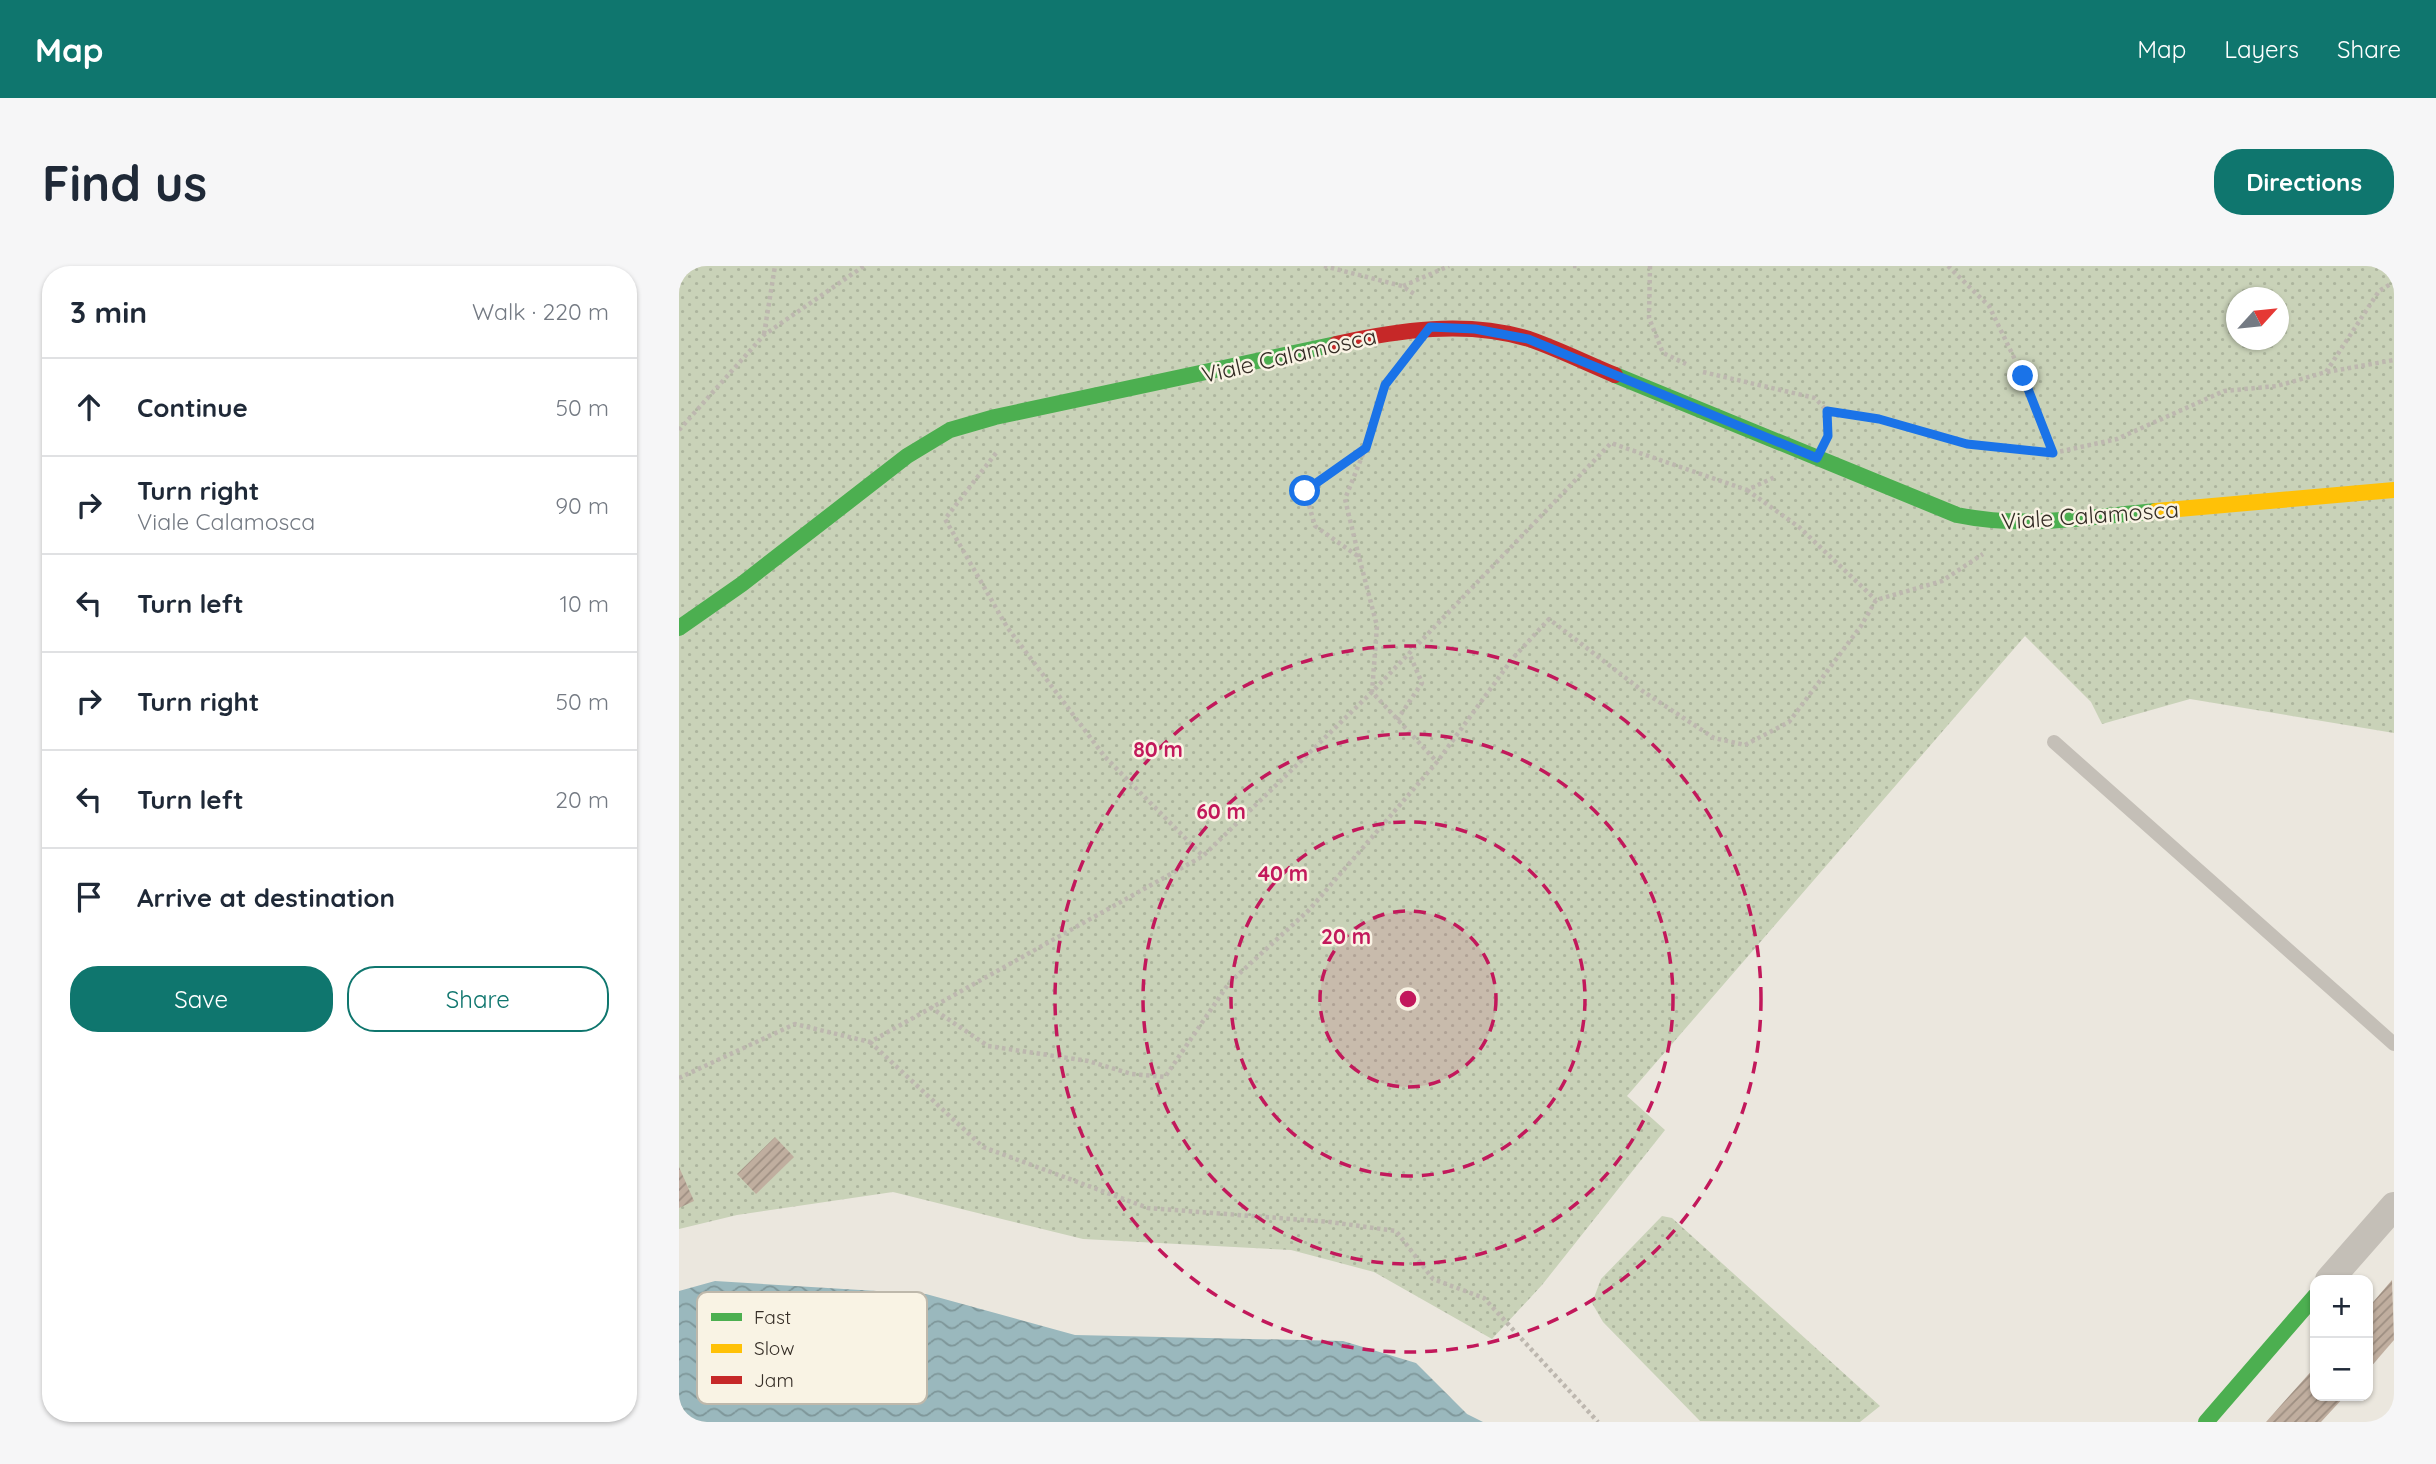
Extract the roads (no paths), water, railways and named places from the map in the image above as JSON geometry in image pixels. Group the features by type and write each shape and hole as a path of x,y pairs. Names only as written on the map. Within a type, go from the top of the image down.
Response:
{"street":[{"name":"Viale Calamosca","path":"679,628 742,584 907,456 950,430 1028,410 1160,384 1395,331 1430,327 1475,329 1528,339 1957,515 1997,523 2023,523 2394,490"},
{"path":"2333,1275 2394,1206"},
{"path":"2206,1422 2310,1302"}],"lane":[{"path":"2054,741 2394,1044"}],"water":[{"path":"715,1281 894,1292 697,1292 697,1404 927,1404 927,1294 1075,1335 1343,1341 1416,1363 1467,1414 1483,1422 679,1422 679,1291"}]}
